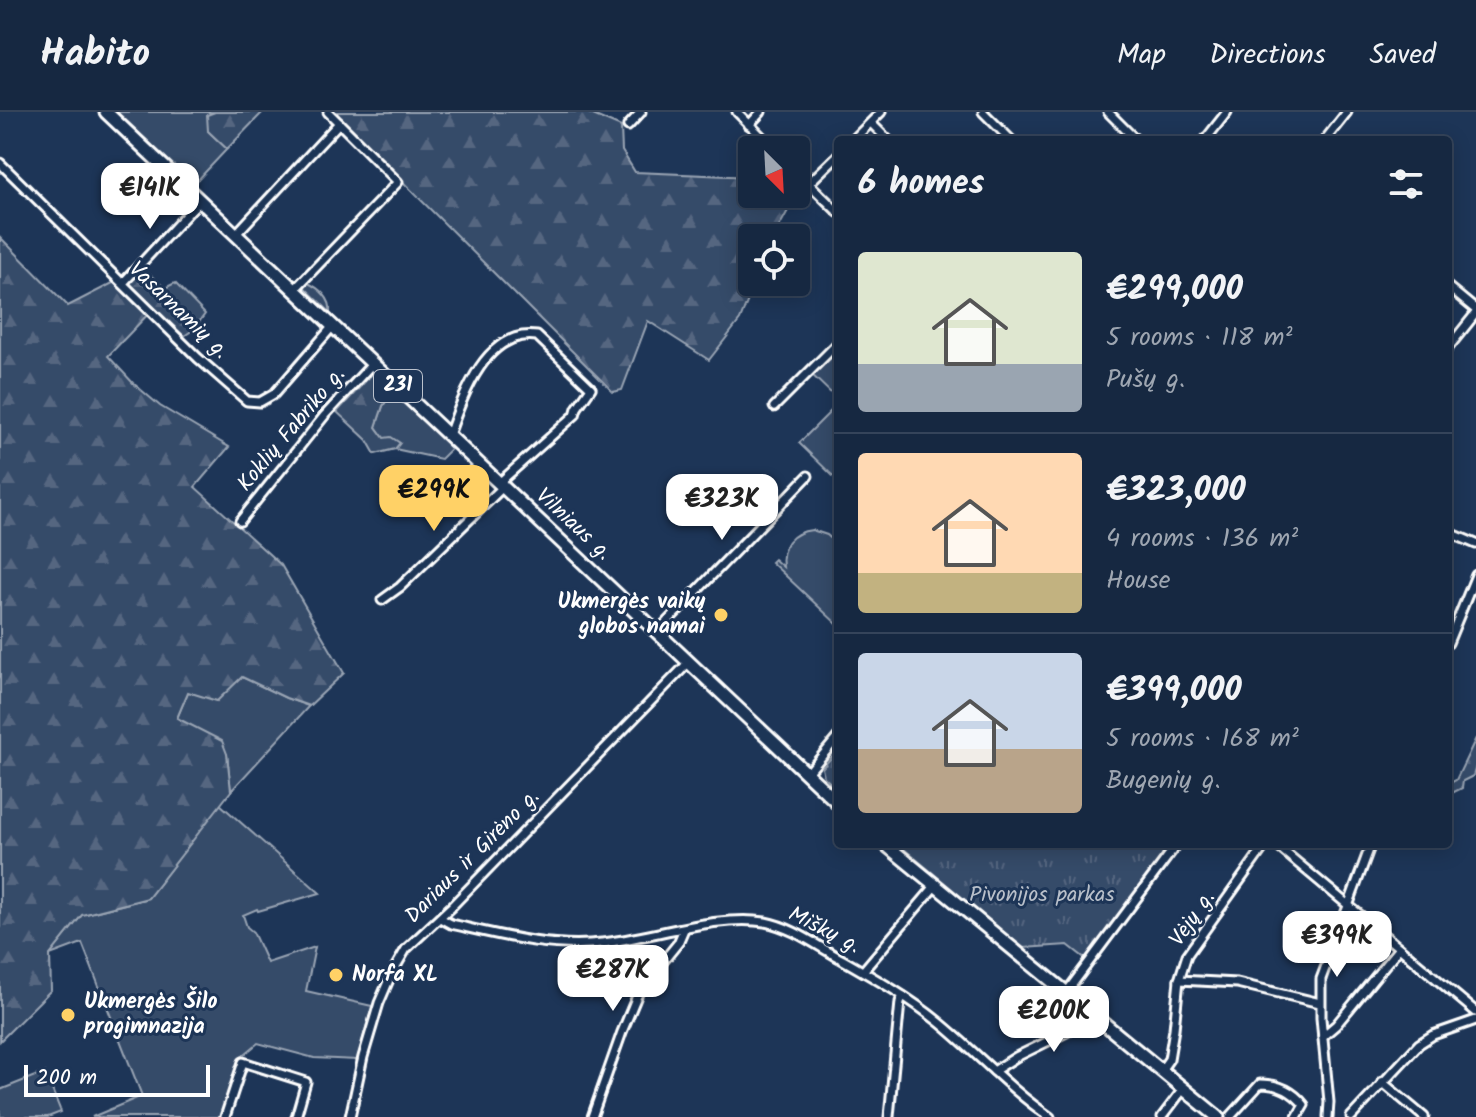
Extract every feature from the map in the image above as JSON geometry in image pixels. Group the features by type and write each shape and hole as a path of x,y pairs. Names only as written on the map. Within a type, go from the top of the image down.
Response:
{"main road":[{"name":"Vilniaus g.","path":"106,112 834,799"},
{"path":"890,848 1218,1117"}],"street":[{"path":"294,290 398,182 328,112"},
{"path":"628,126 641,112"},
{"path":"737,112 760,136"},
{"path":"749,125 761,112"},
{"path":"857,136 881,112"},
{"path":"983,112 1007,136"},
{"path":"1108,112 1132,136"},
{"path":"1208,136 1227,112"},
{"path":"1328,136 1347,112"},
{"path":"236,234 339,123"},
{"path":"871,123 884,136"},
{"path":"810,182 834,159"},
{"name":"Vasarnamių g.","path":"0,163 198,358 247,401 260,402 274,394 333,326"},
{"path":"810,184 834,208"},
{"path":"123,283 200,200"},
{"path":"1452,290 1476,311 1452,343"},
{"path":"382,600 400,587 575,415 591,388 537,336 526,335 508,340 500,344 478,371 462,399 449,435"},
{"path":"774,407 834,347"},
{"name":"Koklių Fabriko g.","path":"240,521 325,415 373,363"},
{"path":"658,631 808,476"},
{"path":"1452,534 1476,544"},
{"path":"1452,633 1476,575"},
{"path":"1466,599 1476,604"},
{"name":"Dariaus ir Girėno g.","path":"350,1117 379,1003 406,949 440,918 689,662"},
{"path":"807,774 834,742"},
{"path":"1066,993 1174,848"},
{"name":"Vėjų g.","path":"1162,1069 1169,1059 1179,980 1187,955 1263,848"},
{"path":"1280,848 1475,1009"},
{"path":"1328,1117 1321,979 1369,848"},
{"path":"863,971 935,886"},
{"name":"Miškų g.","path":"440,918 451,924 560,944 597,944 732,922 764,922 789,929 863,971 941,1023 1022,1098 1050,1117"},
{"path":"592,1117 639,991 678,943 684,929"},
{"path":"1323,1036 1336,1025 1399,948"},
{"path":"1179,980 1258,986 1320,1003"},
{"path":"889,1117 903,996"},
{"path":"994,1071 1085,1023 1094,1015"},
{"path":"1351,1117 1419,1044 1433,1035 1476,1020"},
{"path":"225,1117 243,1062 306,1082 296,1117"},
{"path":"1382,1082 1424,1117"},
{"path":"1230,1117 1260,1084 1276,1085 1300,1100 1304,1105 1297,1117"},
{"path":"1162,1117 1184,1088"}],"green space":[{"path":"116,112 215,112 208,131 227,149 194,184"},
{"path":"215,112 263,112 227,149 208,131 207,115"},
{"path":"333,112 586,112 621,127 622,151 635,172 738,176 738,208 789,208 781,224 738,224 738,296 749,296 740,320 709,360 648,321 622,390 613,392"},
{"path":"0,237 68,306 142,268 165,288 175,283 205,314 184,336 153,309 108,356 160,406 229,447 195,487 281,565 344,673 309,706 242,677 217,701 188,692 177,718 222,741 227,754 231,791 148,898 82,915 50,955 51,990 0,1041"},
{"path":"308,283 324,294 330,312 303,286"},
{"path":"834,341 834,396 806,369"},
{"path":"372,374 392,392 376,427 384,438 391,437 400,443 395,449 375,454 367,440 337,412"},
{"path":"392,392 452,448 441,459 395,449 399,444 384,438 376,427"},
{"path":"834,408 834,477 799,443"},
{"path":"805,531 827,535 834,541 834,621 771,562 774,559 783,567 783,553 789,541"},
{"path":"242,677 309,706 231,791 227,754 177,718 188,692"},
{"path":"1476,738 1473,776 1463,781 1462,788 1452,793 1452,782 1456,780"},
{"path":"834,754 834,786 824,777 822,768"},
{"path":"220,804 320,893 243,915 267,963 315,947 306,991 372,1006 357,1060 314,1058 258,1043 240,1058 222,1117 92,1117 142,1096 82,943 50,955 82,915 148,898"},
{"name":"Pivonijos parkas","path":"903,848 1160,848 1164,856 1086,959 1068,945 1023,948"},
{"path":"45,1072 61,1112 48,1117 0,1117 0,1090"}],"place":[{"name":"Ukmergės vaikų globos namai","path":"721,615"},
{"name":"Norfa XL","path":"336,975"},
{"name":"Ukmergės Šilo progimnazija","path":"68,1015"}]}
